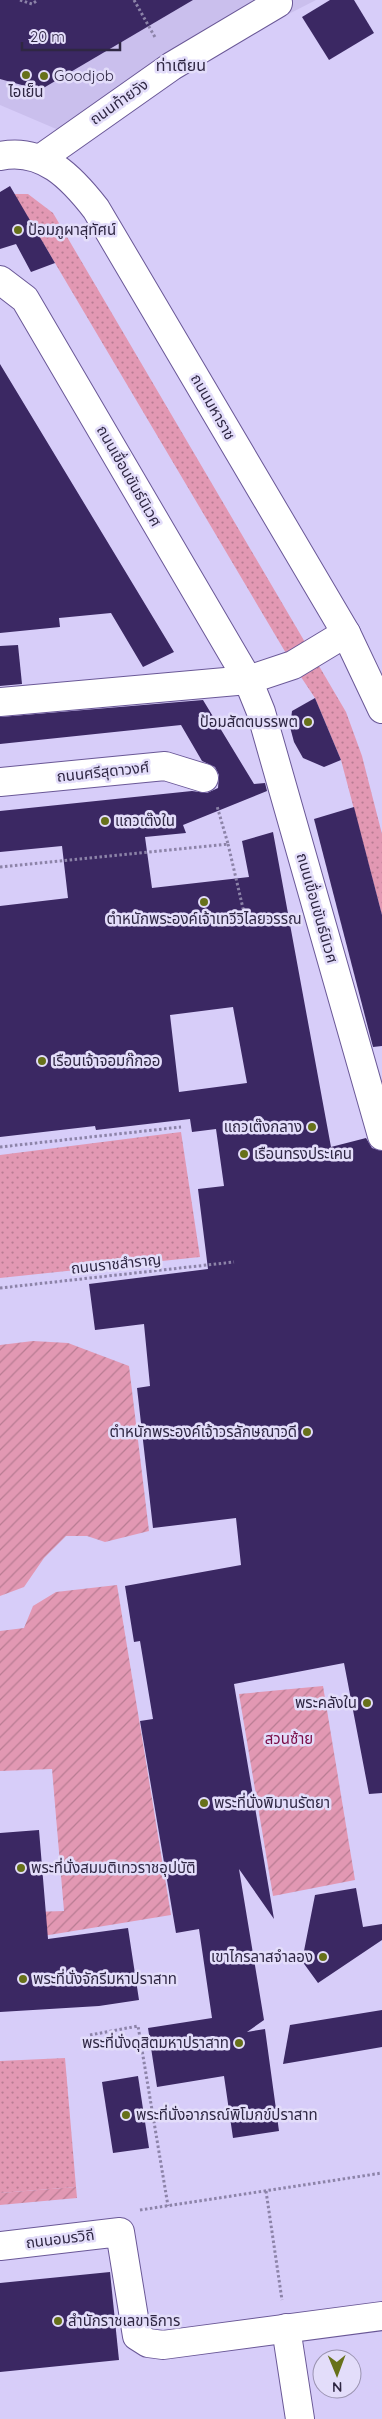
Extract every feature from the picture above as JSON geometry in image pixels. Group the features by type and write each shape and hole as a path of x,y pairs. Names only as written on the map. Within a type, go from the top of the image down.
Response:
{"street":[{"name":"ถนนท้ายวัง","path":"40,158 172,66 278,3"},
{"name":"ถนนมหาราช","path":"0,156 13,153 40,158 73,180 96,209 346,633 382,709"},
{"name":"ถนนเขื่อนขันธ์นิเวศ","path":"0,280 25,299 248,680 261,712 382,1136"},
{"path":"0,702 248,680 293,665 346,633"},
{"name":"ถนนศรีสุดาวงศ์","path":"0,782 165,766 204,778"},
{"path":"126,2222 137,2336 148,2344 163,2345 382,2316"},
{"name":"ถนนอมรวิถี","path":"0,2246 126,2222"},
{"path":"286,2328 300,2419"}],"path":[{"path":"20,0 32,4 38,0"},
{"path":"134,0 149,26"},
{"path":"204,778 220,813 245,917"},
{"path":"0,867 228,844"},
{"path":"0,1147 181,1126"},
{"name":"ถนนราชสำราญ","path":"0,1288 234,1262"},
{"path":"90,2035 138,2026 168,2206"},
{"path":"126,2222 168,2206 382,2173"},
{"path":"266,2191 286,2328"}],"shaded area":[{"path":"0,0 316,0 61,131 0,105"}],"green space":[{"path":"8,194 28,194 53,213 346,712 362,756 382,834 382,915 341,760 315,698 293,665 23,209"},
{"path":"181,1132 200,1257 0,1278 0,1155"},
{"path":"33,1341 68,1343 129,1366 149,1531 105,1542 87,1536 66,1536 44,1558 24,1587 0,1596 0,1345"},
{"path":"117,1585 171,1915 0,1943 0,1913 64,1911 52,1769 0,1771 0,1631 24,1628 33,1606 56,1592"},
{"name":"สวนซ้าย","path":"323,1686 355,1880 273,1896 239,1694"},
{"path":"65,2058 76,2187 0,2193 0,2061"},
{"path":"76,2187 77,2198 0,2205 0,2193"}],"building":[{"path":"0,0 193,0 40,90 0,79"},
{"path":"330,0 354,0 374,33 329,60 302,17"},
{"name":"ป้อมภูผาสุทัศน์","path":"10,186 55,263 31,272 16,244 0,249 0,192"},
{"path":"0,364 174,652 143,667 111,613 59,618 60,627 0,633"},
{"path":"18,645 22,684 0,686 0,646"},
{"name":"ป้อมสัตตบรรพต","path":"315,698 341,760 324,767 303,758 294,742 290,727 292,711"},
{"path":"203,700 254,784 265,783 267,791 183,825 186,833 145,837 152,888 249,877 242,841 273,832 331,1147 366,1138 372,1148 382,1151 382,1793 369,1794 344,1663 234,1684 274,1919 239,1869 264,2020 247,2032 265,2029 279,2131 233,2138 224,2076 157,2087 148,2028 212,2018 199,1929 176,1933 140,1721 153,1719 140,1641 134,1642 125,1586 241,1565 236,1518 153,1528 137,1388 150,1386 144,1324 95,1330 89,1284 208,1269 198,1189 224,1186 216,1129 192,1132 190,1119 96,1130 95,1126 0,1137 0,906 68,898 62,846 0,852 0,811 192,791 207,793 218,788 219,775 215,767 202,761 181,725 0,744 0,717","holes":["233,1007 247,1083 179,1092 170,1015"]},
{"path":"354,807 382,915 382,1046 373,1047 314,819"},
{"path":"39,1830 48,1939 128,1928 139,2000 99,2006 0,2012 0,1833"},
{"path":"356,1888 363,1927 382,1924 382,1940 318,1983 302,1961 315,1895"},
{"path":"382,2010 382,2047 283,2064 290,2025"},
{"name":"พระที่นั่งอาภรณ์พิโมกข์ปราสาท","path":"138,2076 149,2148 113,2153 102,2082"},
{"name":"สำนักราชเลขาธิการ","path":"110,2272 119,2360 0,2372 0,2283"}],"place":[{"name":"ไอเย็น","path":"26,75"},
{"name":"Goodjob","path":"44,76"},
{"name":"ป้อมภูผาสุทัศน์","path":"18,230"},
{"name":"ป้อมสัตตบรรพต","path":"308,722"},
{"name":"แถวเต๊งใน","path":"105,821"},
{"name":"ตำหนักพระองค์เจ้าเทวีวิไลยวรรณ","path":"204,902"},
{"name":"เรือนเจ้าจอมก๊กออ","path":"42,1061"},
{"name":"แถวเต๊งกลาง","path":"312,1127"},
{"name":"เรือนทรงประเคน","path":"244,1154"},
{"name":"ตำหนักพระองค์เจ้าวรลักษณาวดี","path":"307,1432"},
{"name":"พระคลังใน","path":"367,1703"},
{"name":"พระที่นั่งพิมานรัตยา","path":"204,1803"},
{"name":"พระที่นั่งสมมติเทวราชอุปบัติ","path":"21,1868"},
{"name":"เขาไกรลาสจำลอง","path":"323,1957"},
{"name":"พระที่นั่งจักรีมหาปราสาท","path":"23,1979"},
{"name":"พระที่นั่งดุสิตมหาปราสาท","path":"239,2043"},
{"name":"พระที่นั่งอาภรณ์พิโมกข์ปราสาท","path":"126,2115"},
{"name":"สำนักราชเลขาธิการ","path":"58,2321"}],"district":[{"name":"ท่าเตียน","path":"181,65"}]}
